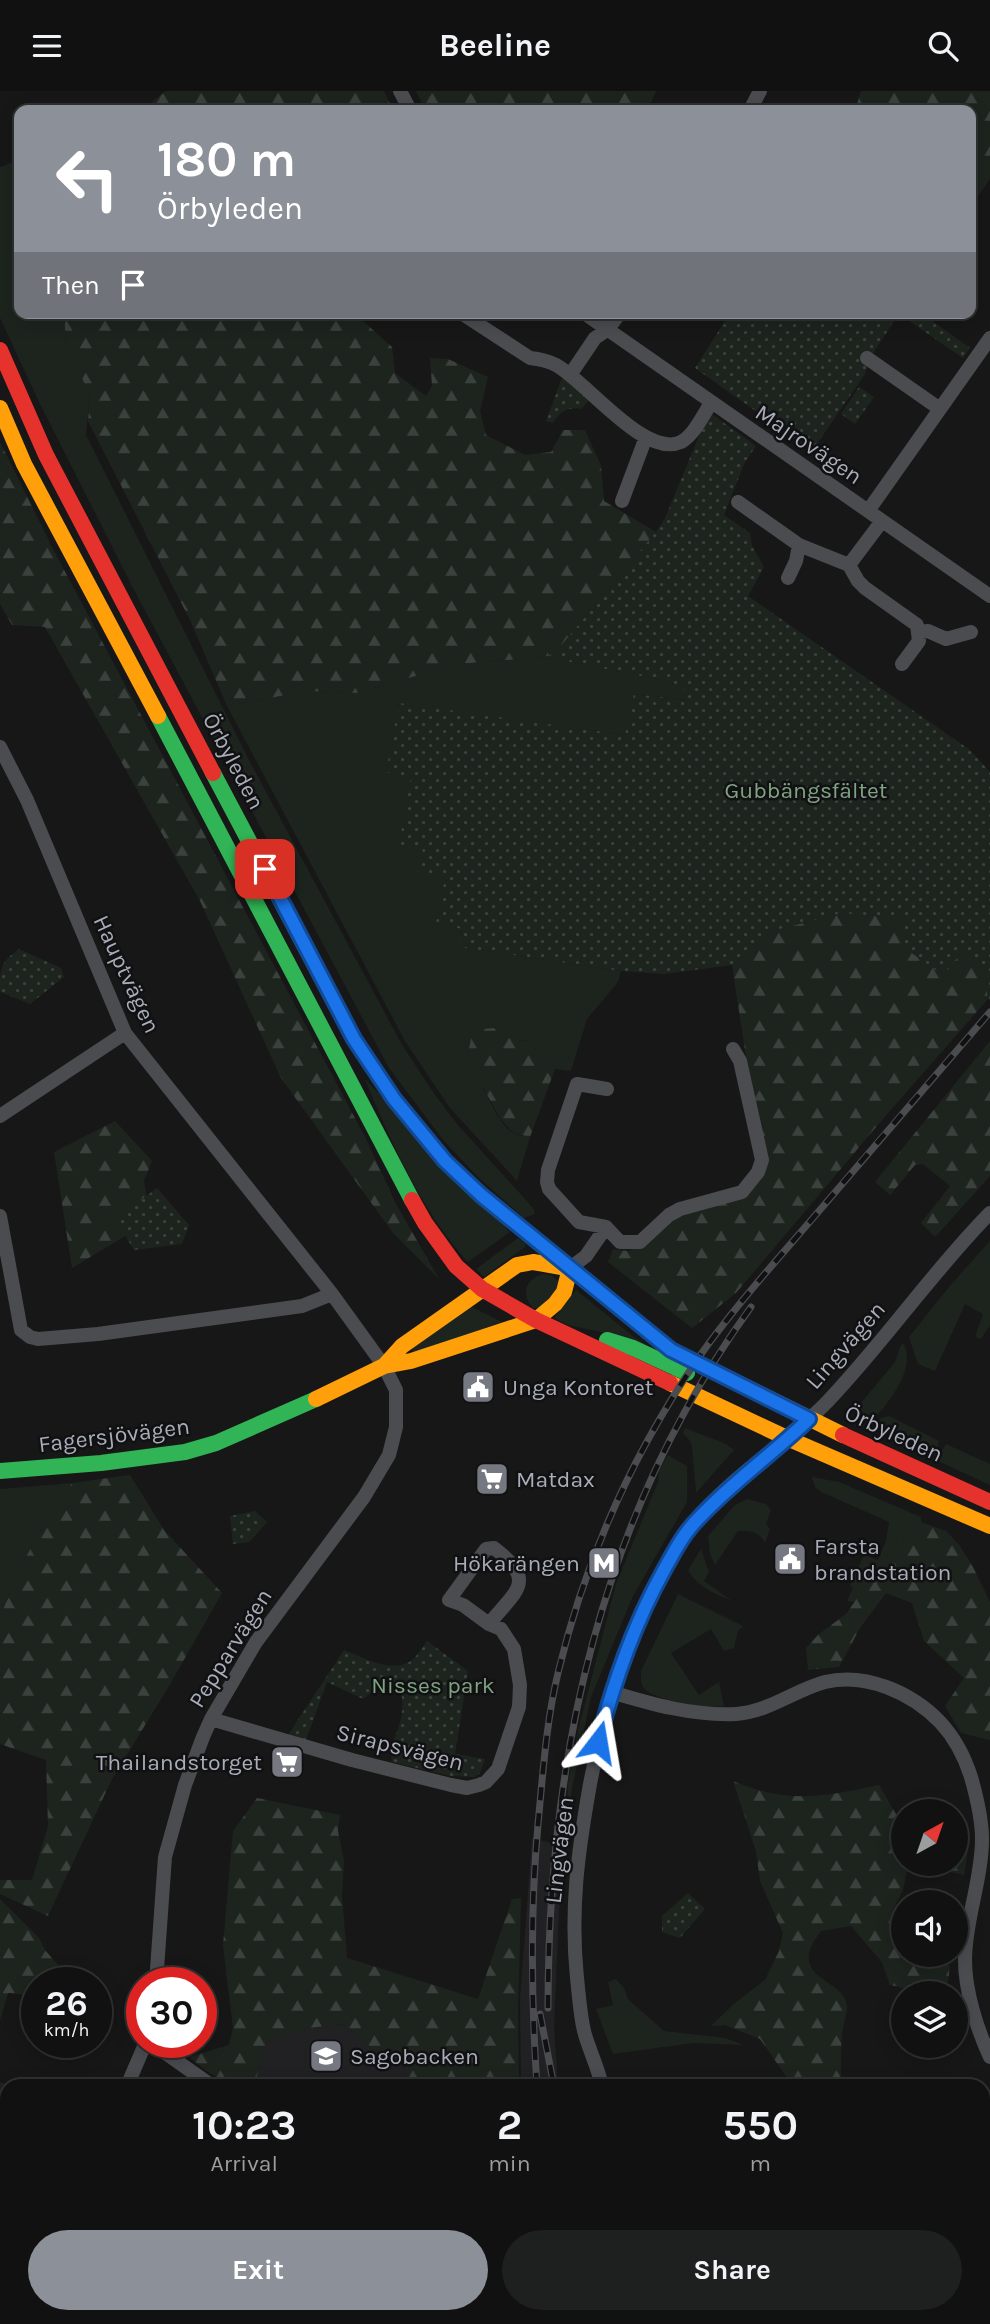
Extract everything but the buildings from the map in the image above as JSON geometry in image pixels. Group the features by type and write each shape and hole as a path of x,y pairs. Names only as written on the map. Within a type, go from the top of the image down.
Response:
{"main road":[{"name":"Örbyleden","path":"0,350 46,455 354,1039 394,1099 445,1161 481,1195 671,1350 805,1423"},
{"name":"Örbyleden","path":"0,408 24,464 414,1203 456,1266 482,1289 536,1319 789,1439 990,1526"},
{"name":"Fagersjövägen","path":"384,1366 402,1346 517,1265 533,1262 570,1268"},
{"path":"536,1319 551,1309 564,1294 571,1279 570,1268"},
{"name":"Fagersjövägen","path":"0,1471 102,1463 185,1452 216,1443 384,1366 411,1361 536,1319"},
{"name":"Örbyleden","path":"574,1337 598,1338 633,1348 990,1502"}],"street":[{"path":"470,319 530,358 541,359 557,366 646,437 668,445 682,441 689,435 711,403"},
{"name":"Majrovägen","path":"592,319 990,596"},
{"path":"570,375 595,338 607,330 615,319"},
{"path":"868,512 940,409 987,348"},
{"path":"867,358 940,409"},
{"path":"622,501 646,437"},
{"path":"738,502 799,545 849,565 865,588 917,625 919,641 902,664"},
{"path":"849,565 882,521"},
{"path":"788,577 796,561 799,545"},
{"path":"919,632 928,631 947,639 971,632"},
{"name":"Hauptvägen","path":"0,747 27,800 125,1033 332,1294 384,1366"},
{"path":"0,1116 125,1033"},
{"path":"607,1089 577,1083 548,1170 547,1182 549,1189 579,1222 606,1227 620,1242 640,1242 680,1209 742,1192 758,1172 762,1160 740,1061 733,1049"},
{"name":"Lingvägen","path":"600,2079 584,2031 577,1978 573,1909 576,1864 598,1742 611,1692 630,1639 673,1554 695,1521 743,1475 789,1439 829,1400 990,1213"},
{"path":"0,1216 21,1329 30,1338 98,1333 302,1305 332,1294"},
{"path":"570,1268 586,1255 606,1227"},
{"name":"Pepparvägen","path":"157,1967 160,1896 168,1839 185,1785 211,1719 257,1642 364,1497 389,1455 396,1427 396,1390 384,1366"},
{"name":"Sirapsvägen","path":"211,1719 352,1760 451,1785 467,1788 479,1785 498,1769 519,1707 520,1685 514,1649 501,1629 489,1624 463,1605 449,1599 486,1549 494,1548 511,1562 520,1574 520,1586 489,1624"},
{"path":"611,1692 680,1710 737,1714 758,1710 826,1682 863,1680 884,1685 919,1705 940,1722 968,1767 980,1806 982,1841 965,1961 970,1994 990,2057"},
{"path":"130,2079 140,2058"},
{"path":"171,2058 202,2079"}],"shaded area":[{"path":"532,1838 562,1846 554,2025 558,2079 521,2079 520,2000"},
{"name":"Sagobacken","path":"343,2024 377,2053 400,2059 407,2079 256,2079 267,2042 309,2028"}],"green space":[{"path":"166,91 384,91 391,105 148,105"},
{"path":"416,91 656,91 650,105 423,105"},
{"path":"861,91 990,91 990,179 976,199 976,105 857,105"},
{"path":"14,162 14,319 64,319 66,345 90,395 86,435 249,760 401,1043 457,1124 533,1208 535,1214 524,1218 478,1177 444,1141 389,1068 132,586 39,402 0,318 0,167"},
{"path":"64,319 361,319 392,347 395,373 426,396 432,386 430,358 448,359 488,377 480,411 486,435 525,455 551,452 563,430 585,430 601,466 604,501 656,532 555,653 545,657 458,664 356,693 307,691 227,706 190,620 88,421 90,395 66,345"},
{"path":"726,319 896,319 869,359 865,374 812,451 695,368"},
{"path":"906,319 929,319 970,348 963,358"},
{"path":"563,375 589,400 581,409 564,411 553,423 546,421"},
{"path":"859,387 874,397 855,424 841,414"},
{"name":"Gubbängsfältet","path":"709,412 756,446 744,464 724,515 750,533 752,546 764,567 748,596 970,750 990,772 990,1001 985,966 964,950 943,975 903,947 906,918 841,913 772,931 732,965 664,974 621,971 459,947 462,929 436,923 445,878 418,872 423,849 399,844 411,777 386,772 399,703 625,735 634,694 687,700 683,687 666,681 545,657 555,653 656,532 665,518"},
{"path":"0,442 53,549 366,1139 396,1204 439,1279 393,1233 281,1078 200,901 45,627 12,625 0,604"},
{"path":"545,657 666,681 683,687 688,700 634,694 626,735 398,704 423,849 445,878 462,929 460,947 621,971 618,982 587,1019 571,1071 555,1069 528,1041 515,1040 494,1028 468,1053 500,1119 513,1133 530,1137 517,1181 450,1108 405,1041 227,706 307,691 356,693 458,664"},
{"path":"841,913 896,916 928,922 985,966 988,999 736,1293 692,1328 608,1262 613,1249 628,1251 639,1247 673,1217 732,1199 763,1168 732,965 772,931"},
{"path":"19,949 61,968 64,977 30,1004 0,992 2,967"},
{"path":"494,1028 515,1040 528,1041 555,1069 530,1137 513,1133 500,1118 468,1053 473,1030"},
{"path":"990,1041 990,1176 935,1237 921,1223 950,1186 923,1164 915,1165 890,1195 875,1182"},
{"path":"365,1079 510,1232 468,1262 422,1199 385,1126"},
{"path":"115,1121 152,1161 144,1181 148,1206 130,1233 72,1268 54,1152"},
{"path":"157,1188 189,1225 182,1244 134,1250 115,1219"},
{"path":"518,1238 526,1244 525,1247 484,1277 476,1269"},
{"path":"990,1241 990,1325 981,1339 975,1337 983,1314 965,1304 935,1371 918,1364 909,1337"},
{"path":"543,1274 551,1275 562,1284 541,1308 533,1308 527,1297 527,1288 532,1279"},
{"path":"576,1290 634,1337 656,1350 620,1336 568,1325 554,1318"},
{"path":"470,1306 502,1322 414,1353 411,1348"},
{"path":"903,1343 907,1353 904,1375 885,1406 871,1422 858,1411 861,1403 895,1362"},
{"path":"889,1416 939,1441 935,1458 909,1440 876,1425 881,1418"},
{"path":"685,1428 726,1444 734,1450 696,1493 692,1447 683,1433"},
{"path":"946,1444 990,1464 990,1485 936,1460"},
{"path":"668,1455 687,1466 687,1502 633,1596 591,1697 566,1818 568,1783 578,1730 616,1584 658,1482 659,1470"},
{"path":"130,1475 164,1530 222,1593 112,1779 48,1916 0,1894 0,1880 32,1880 48,1826 46,1760 0,1744 0,1619 15,1576 51,1513 72,1483"},
{"path":"812,1477 839,1482 921,1517 921,1522 906,1529 855,1602 847,1601 853,1588 850,1585 864,1555 878,1560 886,1541 889,1522 821,1492 815,1487"},
{"path":"72,1483 51,1513 15,1576 0,1619 0,1489"},
{"path":"747,1499 766,1504 771,1510 766,1524 770,1529 765,1543 754,1533 738,1531 715,1565 710,1554 708,1536 735,1505"},
{"path":"255,1511 267,1522 249,1542 233,1544 230,1516"},
{"path":"921,1522 946,1531 959,1545 990,1602 990,1740 961,1733 945,1706 964,1678 924,1641 912,1603 886,1593 860,1628 839,1667 808,1670 806,1648 818,1635 846,1614 906,1529"},
{"path":"701,1549 709,1572 704,1581 732,1601 702,1586 688,1570"},
{"path":"678,1594 743,1626 738,1631 734,1648 724,1651 711,1629 671,1653 699,1695 719,1682 724,1706 673,1701 653,1695 642,1684 641,1671"},
{"name":"Nisses park","path":"427,1641 468,1671 455,1754 485,1759 480,1773 475,1777 450,1776 392,1762 393,1746 402,1713 401,1692 393,1686 380,1686 363,1699 327,1682 306,1740 288,1735 344,1650 376,1663 393,1666 409,1662"},
{"path":"733,1781 789,1796 840,1793 879,1785 891,1806 891,1876 905,1876 902,1890 891,1890 891,1967 949,1967 948,1981 891,1981 890,1985 882,1962 851,1926 821,1931 811,1947 809,1959 812,1969 843,1996 847,2006 841,2042 841,2079 788,2079 760,2039 725,2025 711,2026 765,1980 779,1951 783,1933 760,1881 756,1851"},
{"path":"257,1798 340,1815 338,1831 344,1861 342,1896 347,1958 478,1999 512,1899 521,1898 519,2079 407,2079 400,2059 377,2053 343,2024 309,2028 267,2042 256,2079 219,2078 190,2058 217,2058 217,2049 229,2045 233,2028 223,1945 233,1831"},
{"path":"688,1893 705,1909 680,1938 662,1932 662,1916"},
{"path":"0,1899 39,1938 60,1967 21,1967 21,1994 8,1993 0,2020"},
{"path":"616,1979 624,1988 628,1999 664,2031 725,2038 744,2045 693,2043 613,2054 596,2009 613,2005 608,1982"}],"railway":[{"path":"537,2079 533,1987 535,1857 548,1729 569,1631 597,1549 653,1431 699,1357 757,1283 990,1012"},
{"path":"548,2008 551,1914 559,1821 573,1730 593,1641 621,1553 656,1468 699,1386 751,1307"},
{"path":"540,2014 553,2079"}],"traffic: fast":[{"path":"158,716 412,1200"},
{"path":"213,773 354,1039 394,1099 445,1161 480,1195 528,1234"},
{"path":"607,1340 633,1348 687,1373"},
{"path":"0,1471 101,1463 185,1452 216,1443 316,1399"}],"traffic: slow":[{"path":"0,408 24,464 158,716"},
{"path":"528,1234 671,1350 843,1435"},
{"path":"384,1366 402,1346 517,1265 533,1262 567,1268"},
{"path":"316,1399 384,1366 411,1361 536,1320 555,1304 564,1292 570,1268"},
{"path":"670,1383 789,1439 990,1526"}],"traffic: jam":[{"path":"0,350 46,455 213,773"},
{"path":"412,1200 456,1266 482,1289 536,1320 670,1383"},
{"path":"843,1435 990,1502"}],"place":[{"name":"Unga Kontoret","path":"478,1387"},
{"name":"Matdax","path":"492,1479"},
{"name":"Farsta brandstation","path":"790,1559"},
{"name":"Hökarängen","path":"604,1563"},
{"name":"Thailandstorget","path":"287,1762"},
{"name":"Sagobacken","path":"326,2056"}],"route":[{"path":"265,869 354,1039 394,1099 445,1161 481,1195 671,1350 809,1419 789,1439 766,1455 717,1498 695,1521 673,1554 630,1639 611,1692 598,1742"}]}
